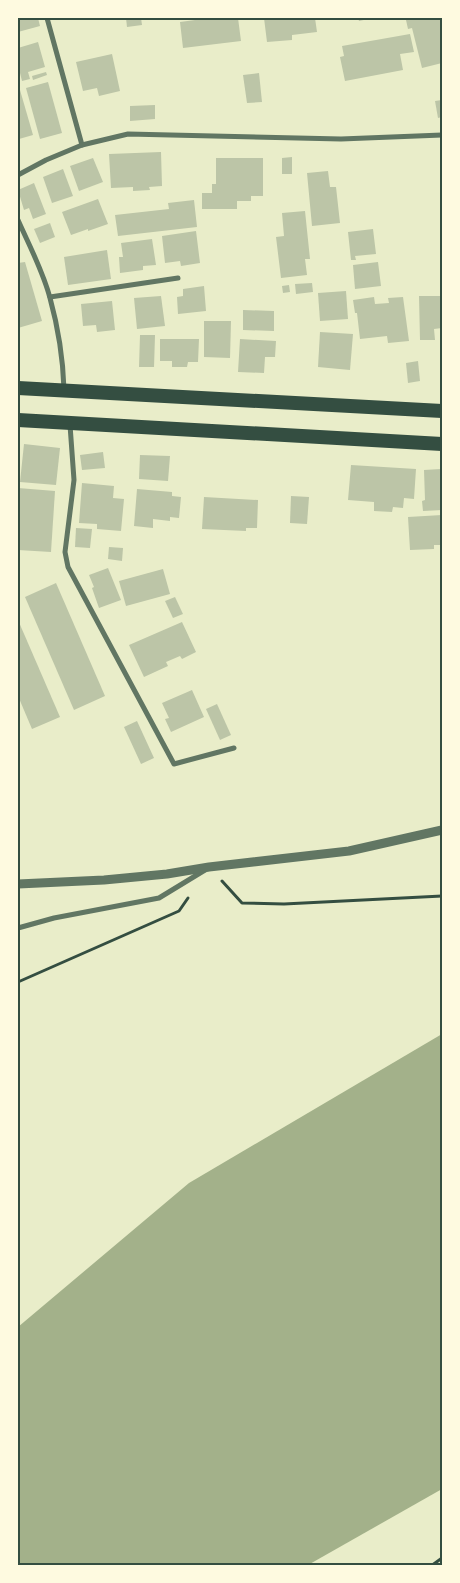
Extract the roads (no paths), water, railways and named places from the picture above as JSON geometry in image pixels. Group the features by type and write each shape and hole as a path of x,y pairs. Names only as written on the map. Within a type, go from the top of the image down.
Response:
{"highway":[{"path":"18,388 442,411"},
{"path":"18,420 442,444"}],"street":[{"path":"47,18 82,145"},
{"path":"18,176 46,160 82,145 128,134 341,139 442,135"},
{"path":"18,220 50,297 63,361 64,391"},
{"path":"50,297 178,278"},
{"path":"70,422 74,480 65,552 68,567 174,764 234,748"},
{"path":"18,884 104,880 168,874 209,867 349,850 442,830"},
{"path":"18,928 54,918 159,898 209,867"}]}
